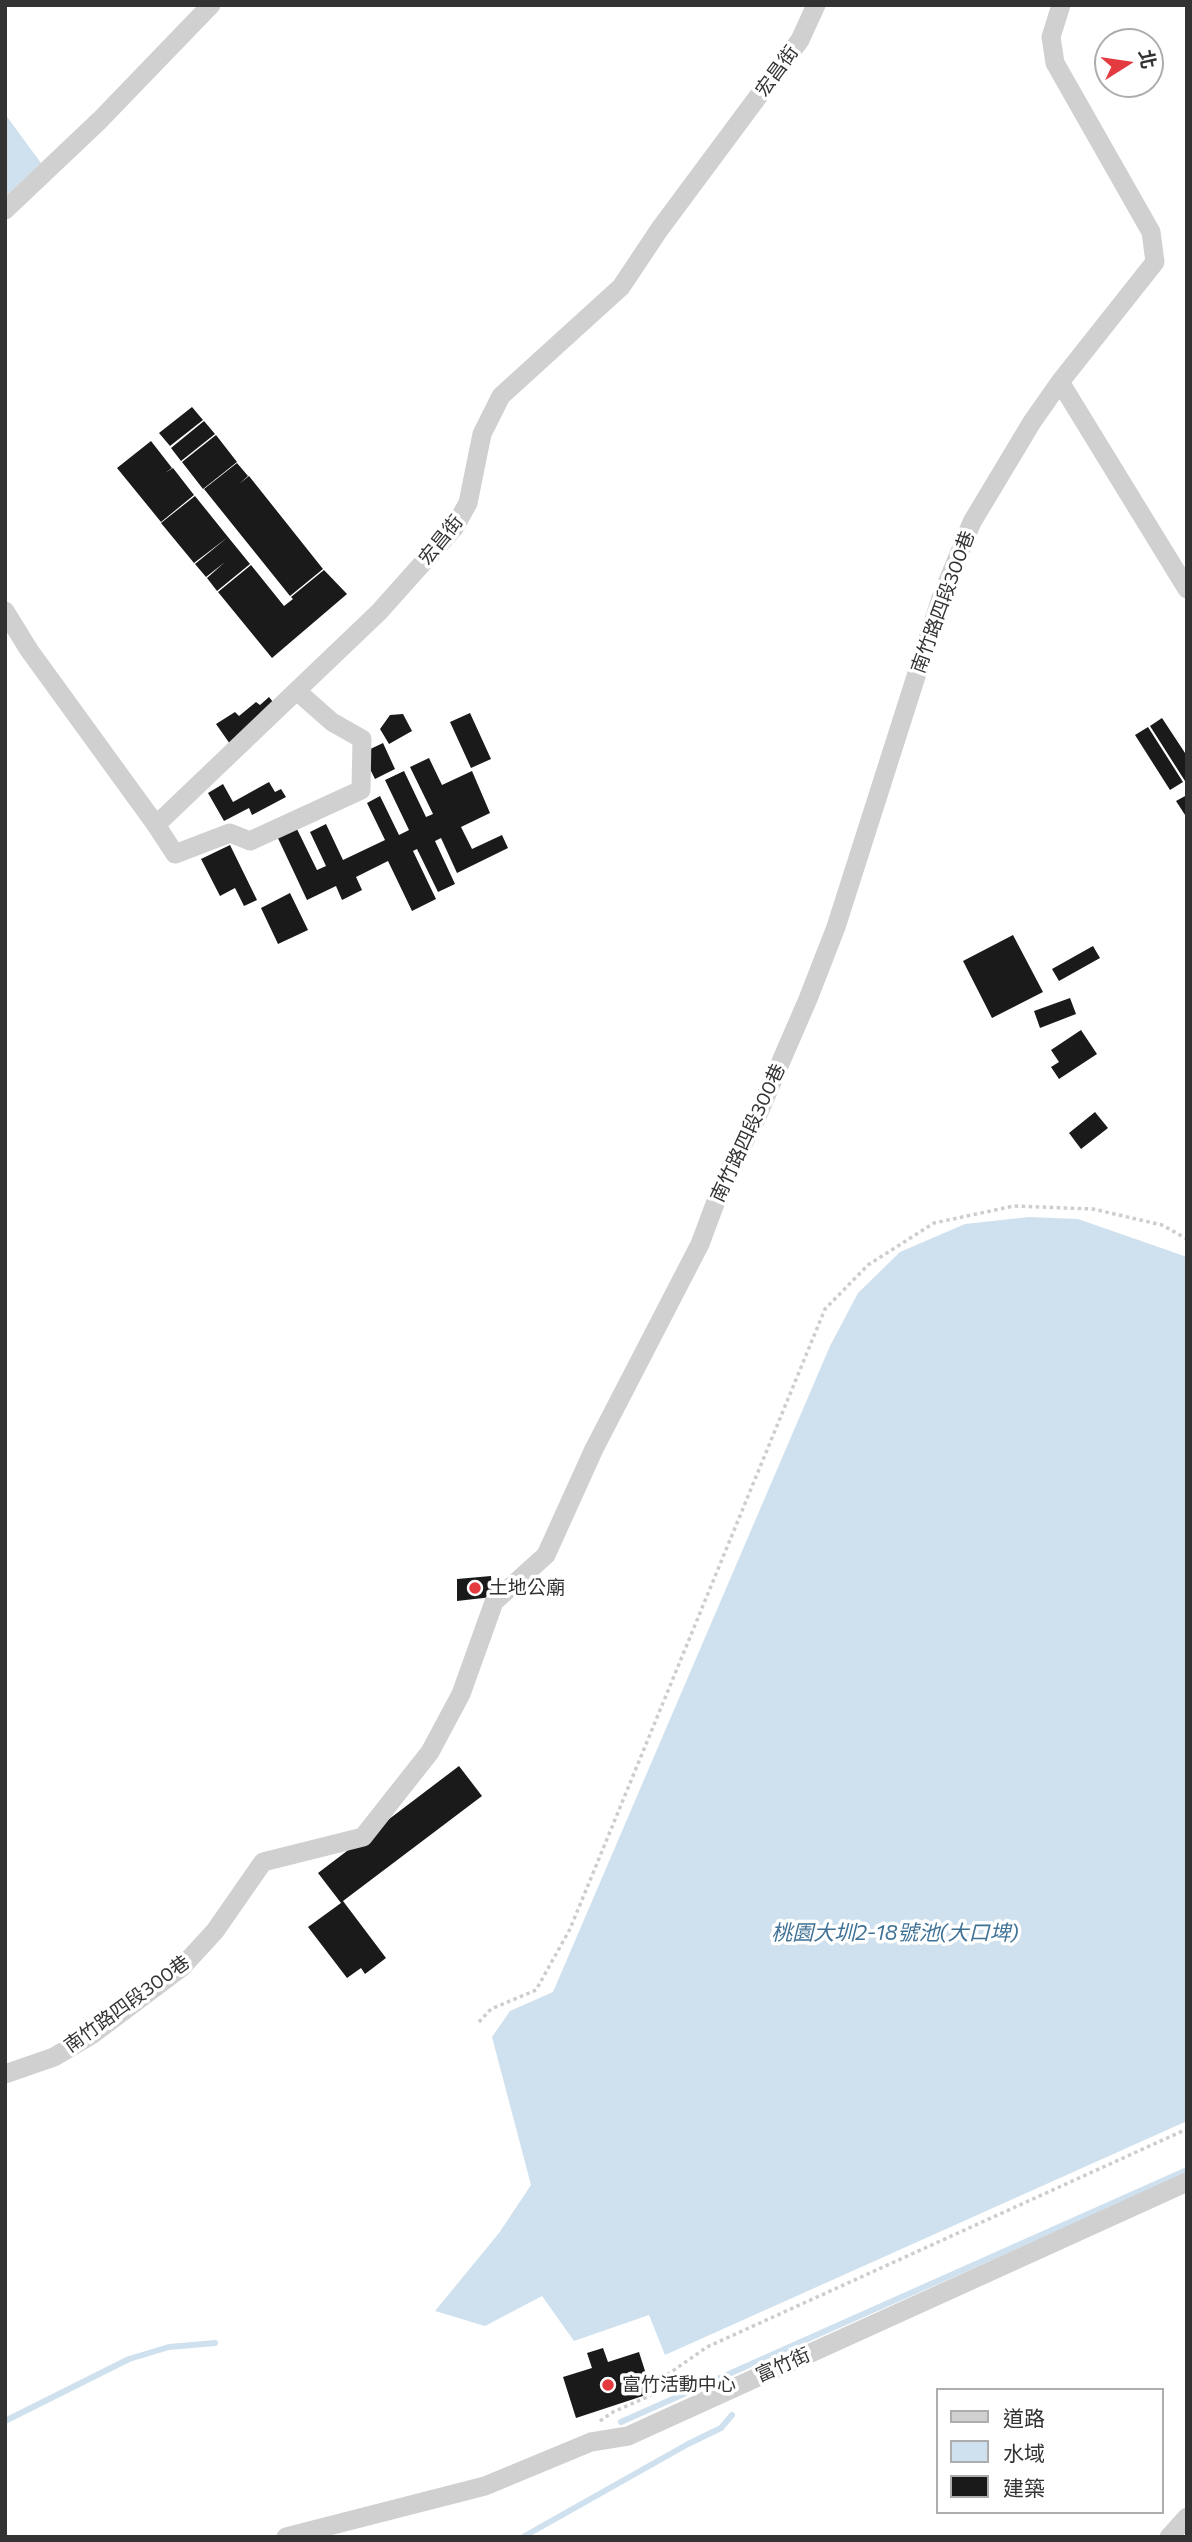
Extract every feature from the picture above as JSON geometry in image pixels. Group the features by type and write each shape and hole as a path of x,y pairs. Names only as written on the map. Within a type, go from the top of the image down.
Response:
{"street":[{"path":"5,209 100,120 211,5"},
{"name":"宏昌街","path":"156,825 379,612 454,528 468,503 482,434 501,396 621,287 659,230 800,40 816,5"},
{"name":"南竹路四段300巷","path":"5,2074 54,2057 181,1968 215,1931 262,1862 363,1837 430,1752 461,1693 494,1602 546,1555 594,1449 700,1244 722,1185 756,1118 836,927 941,598 972,522 1031,422 1156,262 1151,232 1055,63 1051,37 1061,5"},
{"path":"1060,382 1187,589"},
{"path":"5,611 29,650 156,825 174,854 230,833 250,841 361,790 362,739 332,722 298,692"},
{"name":"富竹街","path":"286,2537 485,2486 591,2442 628,2436 1187,2182"},
{"path":"1169,2537 1187,2517"}],"path":[{"path":"479,2022 491,2009 536,1990 570,1929 825,1309 868,1265 934,1223 1014,1206 1093,1209 1162,1225 1187,1239"},
{"path":"591,2442 596,2424 613,2412 656,2393 667,2375 707,2347 1187,2129"}],"water":[{"path":"5,114 41,163 5,197"},
{"name":"桃園大圳2-18號池(大口埤)","path":"1029,1217 1078,1219 1187,1257 1187,2121 665,2355 649,2315 574,2341 542,2296 485,2326 435,2311 499,2233 531,2185 492,2037 510,2011 553,1992 830,1346 858,1293 900,1252 965,1224"}],"building":[{"path":"192,407 203,420 170,446 159,433"},
{"path":"204,421 215,434 181,461 171,448"},
{"path":"216,435 237,462 203,489 182,462"},
{"path":"151,441 172,468 165,473 173,468 194,495 161,522 117,468"},
{"path":"237,463 248,476 239,484 249,476 323,569 290,596 204,489"},
{"path":"195,496 228,537 194,563 161,523"},
{"path":"228,537 250,564 217,591 207,578 225,562 206,577 195,564"},
{"path":"251,565 284,606 324,570 347,594 272,658 218,592"},
{"path":"269,697 273,702 230,744 216,724 235,712 239,716 256,702 260,705"},
{"path":"470,713 491,759 471,768 450,722"},
{"path":"403,714 412,731 389,744 380,729 390,715"},
{"path":"1162,718 1187,756 1185,781 1150,726"},
{"path":"1148,727 1183,782 1170,790 1135,735"},
{"path":"383,743 395,769 375,779 362,753"},
{"path":"429,758 442,785 472,771 490,813 461,827 472,849 502,835 508,848 457,873 441,838 435,841 455,884 438,892 417,849 413,851 436,899 412,911 388,861 356,877 362,890 342,900 336,886 307,900 276,834 295,825 317,870 326,866 310,832 326,824 343,860 385,840 367,803 380,796 399,835 409,830 385,780 404,771 426,817 433,814 410,767"},
{"path":"269,782 275,792 281,789 286,797 252,815 249,808 224,821 208,793 223,784 233,802"},
{"path":"1187,795 1187,818 1176,801"},
{"path":"230,845 257,900 244,906 235,888 220,896 201,859"},
{"path":"290,893 308,930 278,944 261,908"},
{"path":"1013,935 1043,992 992,1018 963,961"},
{"path":"1093,946 1100,958 1059,981 1052,969"},
{"path":"1070,998 1076,1014 1040,1028 1034,1011"},
{"path":"1081,1030 1097,1054 1059,1079 1051,1067 1059,1062 1051,1050"},
{"path":"1095,1112 1108,1128 1081,1149 1069,1133"},
{"name":"土地公廟","path":"491,1576 492,1597 457,1601 457,1579"},
{"path":"459,1766 482,1796 343,1901 386,1958 365,1974 361,1968 347,1978 308,1927 341,1903 318,1873"},
{"name":"富竹活動中心","path":"603,2348 608,2362 639,2352 652,2393 576,2418 563,2377 592,2368 587,2353"}],"waterway":[{"path":"621,2422 1187,2170"},
{"path":"5,2421 129,2359 169,2347 215,2343"},
{"path":"523,2537 721,2428 732,2415"}],"place":[{"name":"土地公廟","path":"475,1588"},
{"name":"富竹活動中心","path":"608,2385"}]}
